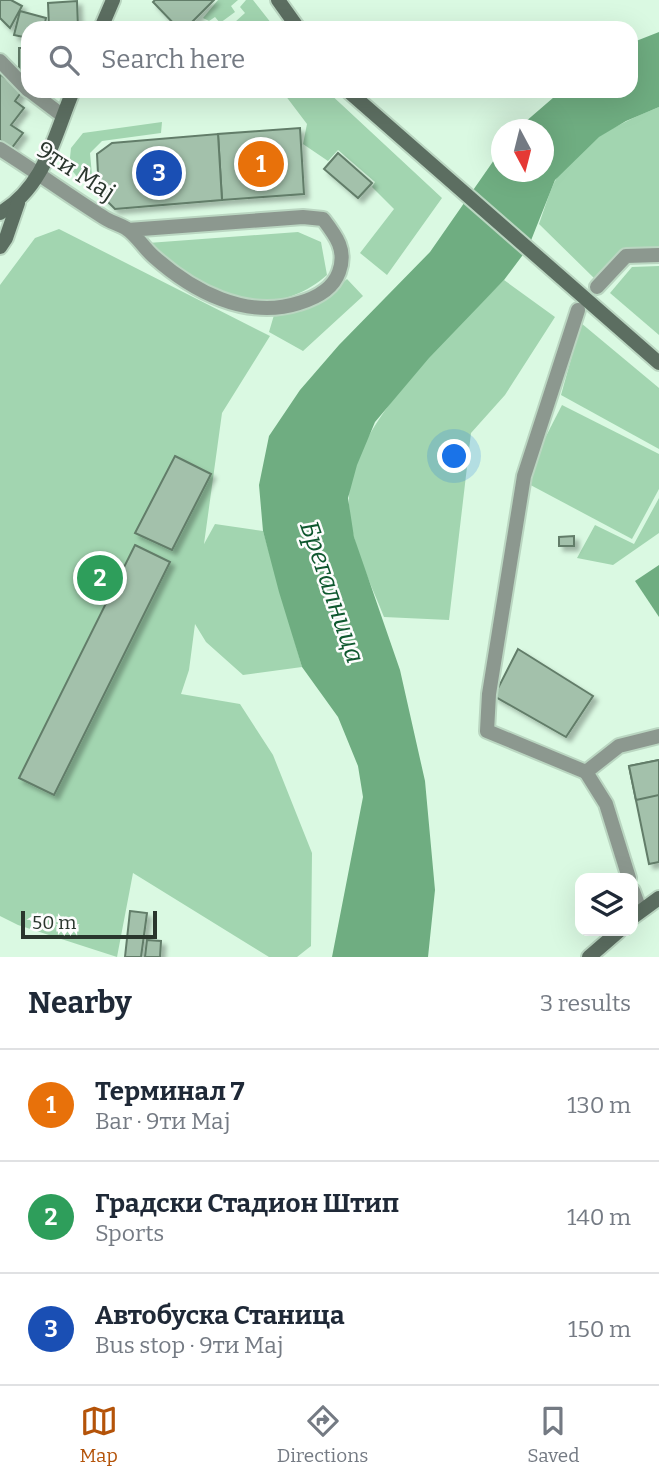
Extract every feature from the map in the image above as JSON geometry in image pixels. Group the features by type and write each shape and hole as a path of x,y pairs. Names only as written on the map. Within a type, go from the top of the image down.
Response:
{"main road":[{"path":"104,21 113,0"},
{"path":"278,0 293,21"},
{"path":"0,247 6,238 18,203 40,175 70,98"},
{"path":"356,98 659,363"},
{"path":"0,213 18,203"},
{"path":"638,912 659,898"},
{"path":"589,957 612,936"}],"street":[{"name":"9ти Мај","path":"0,61 21,82"},
{"name":"9ти Мај","path":"39,98 63,116"},
{"name":"9ти Мај","path":"0,149 105,219 128,230"},
{"path":"303,217 323,219 339,240 342,262 335,282 314,299 286,307 250,308 223,301 175,273 153,256 128,230 303,217"},
{"path":"597,288 626,256 659,255"},
{"path":"578,310 524,476 489,694 487,731 586,772 606,804 627,873"},
{"path":"586,772 619,746 659,736"}],"shaded area":[{"path":"218,0 238,0 231,6 235,12 223,21 215,17 209,21 203,18"},
{"path":"246,0 253,0 270,21 236,21 245,13 240,7"},
{"path":"287,98 335,98 442,198 387,275 360,253 394,209 372,187 375,182 338,150 328,161 303,144 307,124"},
{"path":"659,107 659,248 627,249 595,279 539,224 548,198 562,169 586,146 615,127"},
{"path":"162,122 161,133 102,141 90,153 93,186 80,180 69,167 71,148 83,133"},
{"path":"59,229 270,336 222,413 204,544 215,524 263,531 302,667 243,675 206,642 195,624 189,670 181,694 240,704 273,755 312,853 311,946 297,957 269,957 133,873 117,957 18,925 0,916 0,285 35,238"},
{"path":"298,232 321,242 327,275 292,296 266,302 239,300 221,294 169,261 148,243"},
{"path":"659,266 659,335 610,293 632,267"},
{"path":"347,279 363,296 303,351 269,332 274,315 315,306"},
{"path":"504,280 555,317 505,395 471,433 449,620 384,617 361,560 352,529 349,499 354,470 367,440 385,410 408,380"},
{"path":"581,323 659,388 659,449 561,395"},
{"path":"562,405 659,454 659,489 632,539 523,481"},
{"path":"659,498 659,533 613,565 577,558 595,525 634,544"}],"water":[{"name":"Брегалница","path":"659,32 659,107 626,121 599,137 555,180 528,248 504,280 429,358 375,422 357,465 348,498 354,537 400,670 425,781 435,890 428,957 332,957 363,797 358,766 338,717 302,667 263,531 259,485 269,436 300,390 339,345 430,252 491,164 491,182 554,182 554,119 529,119 553,98 638,98 638,40"},
{"path":"659,565 659,617 635,581"}],"building":[{"path":"0,0 11,0 22,6 10,28 0,18"},
{"path":"214,0 193,21 171,21 153,2"},
{"path":"77,1 78,21 49,21 48,3"},
{"path":"20,11 46,18 45,21 21,21 21,36 14,35"},
{"path":"19,48 21,48 21,80"},
{"path":"0,74 21,90 15,101 24,108 11,125 23,133 11,149 0,140"},
{"path":"300,128 304,194 222,200 218,134"},
{"path":"218,134 222,200 115,209 99,193 97,154 112,143"},
{"path":"338,153 372,183 358,198 324,169"},
{"path":"175,456 211,474 172,550 135,533"},
{"path":"574,536 574,546 559,546 559,537"},
{"path":"135,545 170,562 54,795 19,778"},
{"path":"518,649 593,696 566,737 494,696"},
{"path":"659,760 659,862 649,864 629,766"},
{"path":"659,760 659,795 636,800 629,766"},
{"path":"130,911 147,913 141,957 125,957"},
{"path":"147,940 161,941 160,957 145,957"}],"place":[{"name":"Терминал 7","path":"261,164"},
{"name":"Автобуска Станица","path":"159,173"},
{"name":"Градски Стадион Штип","path":"100,578"}]}
